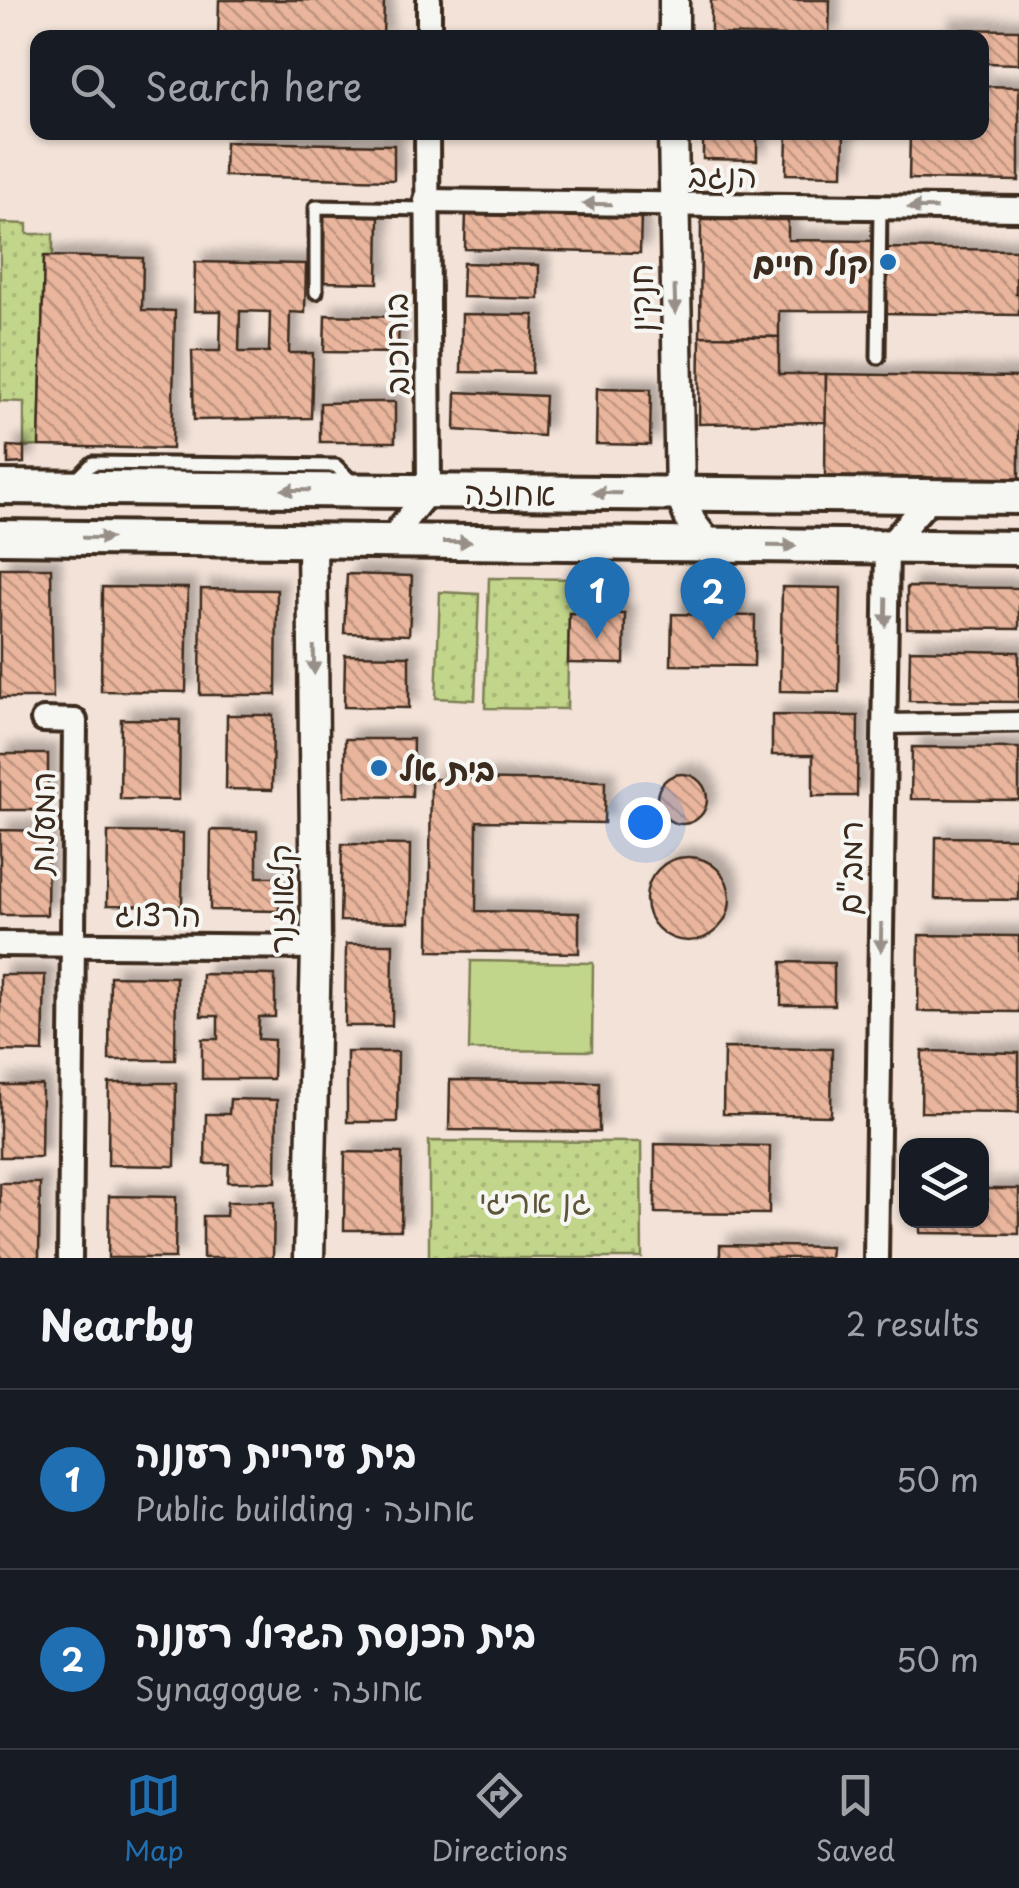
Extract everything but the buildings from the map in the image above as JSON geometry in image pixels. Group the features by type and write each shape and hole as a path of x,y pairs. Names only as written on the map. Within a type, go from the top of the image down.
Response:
{"main road":[{"name":"אחוזה","path":"0,487 429,491 670,483 932,497 1019,497"},
{"name":"אחוזה","path":"0,537 1019,548"}],"street":[{"path":"429,30 430,0"},
{"path":"674,0 674,30"},
{"name":"בורוכוב","path":"428,140 429,491"},
{"name":"חנקין","path":"673,140 670,483 690,522 708,545"},
{"name":"הנגב","path":"426,205 1019,209"},
{"path":"389,542 429,491"},
{"path":"887,547 932,497"},
{"name":"קלאוזנר","path":"309,1258 316,947 312,540"},
{"name":"רמב\"ם","path":"876,1258 887,547"},
{"name":"המעלות","path":"43,720 75,720 70,1258"},
{"path":"884,724 1019,722"},
{"name":"הרצוג","path":"0,944 316,947"}],"lane":[{"path":"316,292 316,207 426,205"},
{"path":"878,357 880,208"}],"green space":[{"path":"0,223 27,224 27,234 53,234 53,256 44,257 39,446 24,447 24,402 0,401"},
{"path":"489,578 582,579 582,613 569,613 567,709 485,708"},
{"path":"440,592 479,594 475,700 436,698"},
{"path":"471,961 593,963 592,1051 469,1050"},
{"name":"גן אריגי","path":"429,1141 641,1142 642,1258 429,1258"}],"place":[{"name":"קול חיים","path":"888,262"},
{"name":"בית עיריית רעננה","path":"597,639"},
{"name":"בית הכנסת הגדול רעננה","path":"713,640"},
{"name":"בית אל","path":"379,768"}]}
